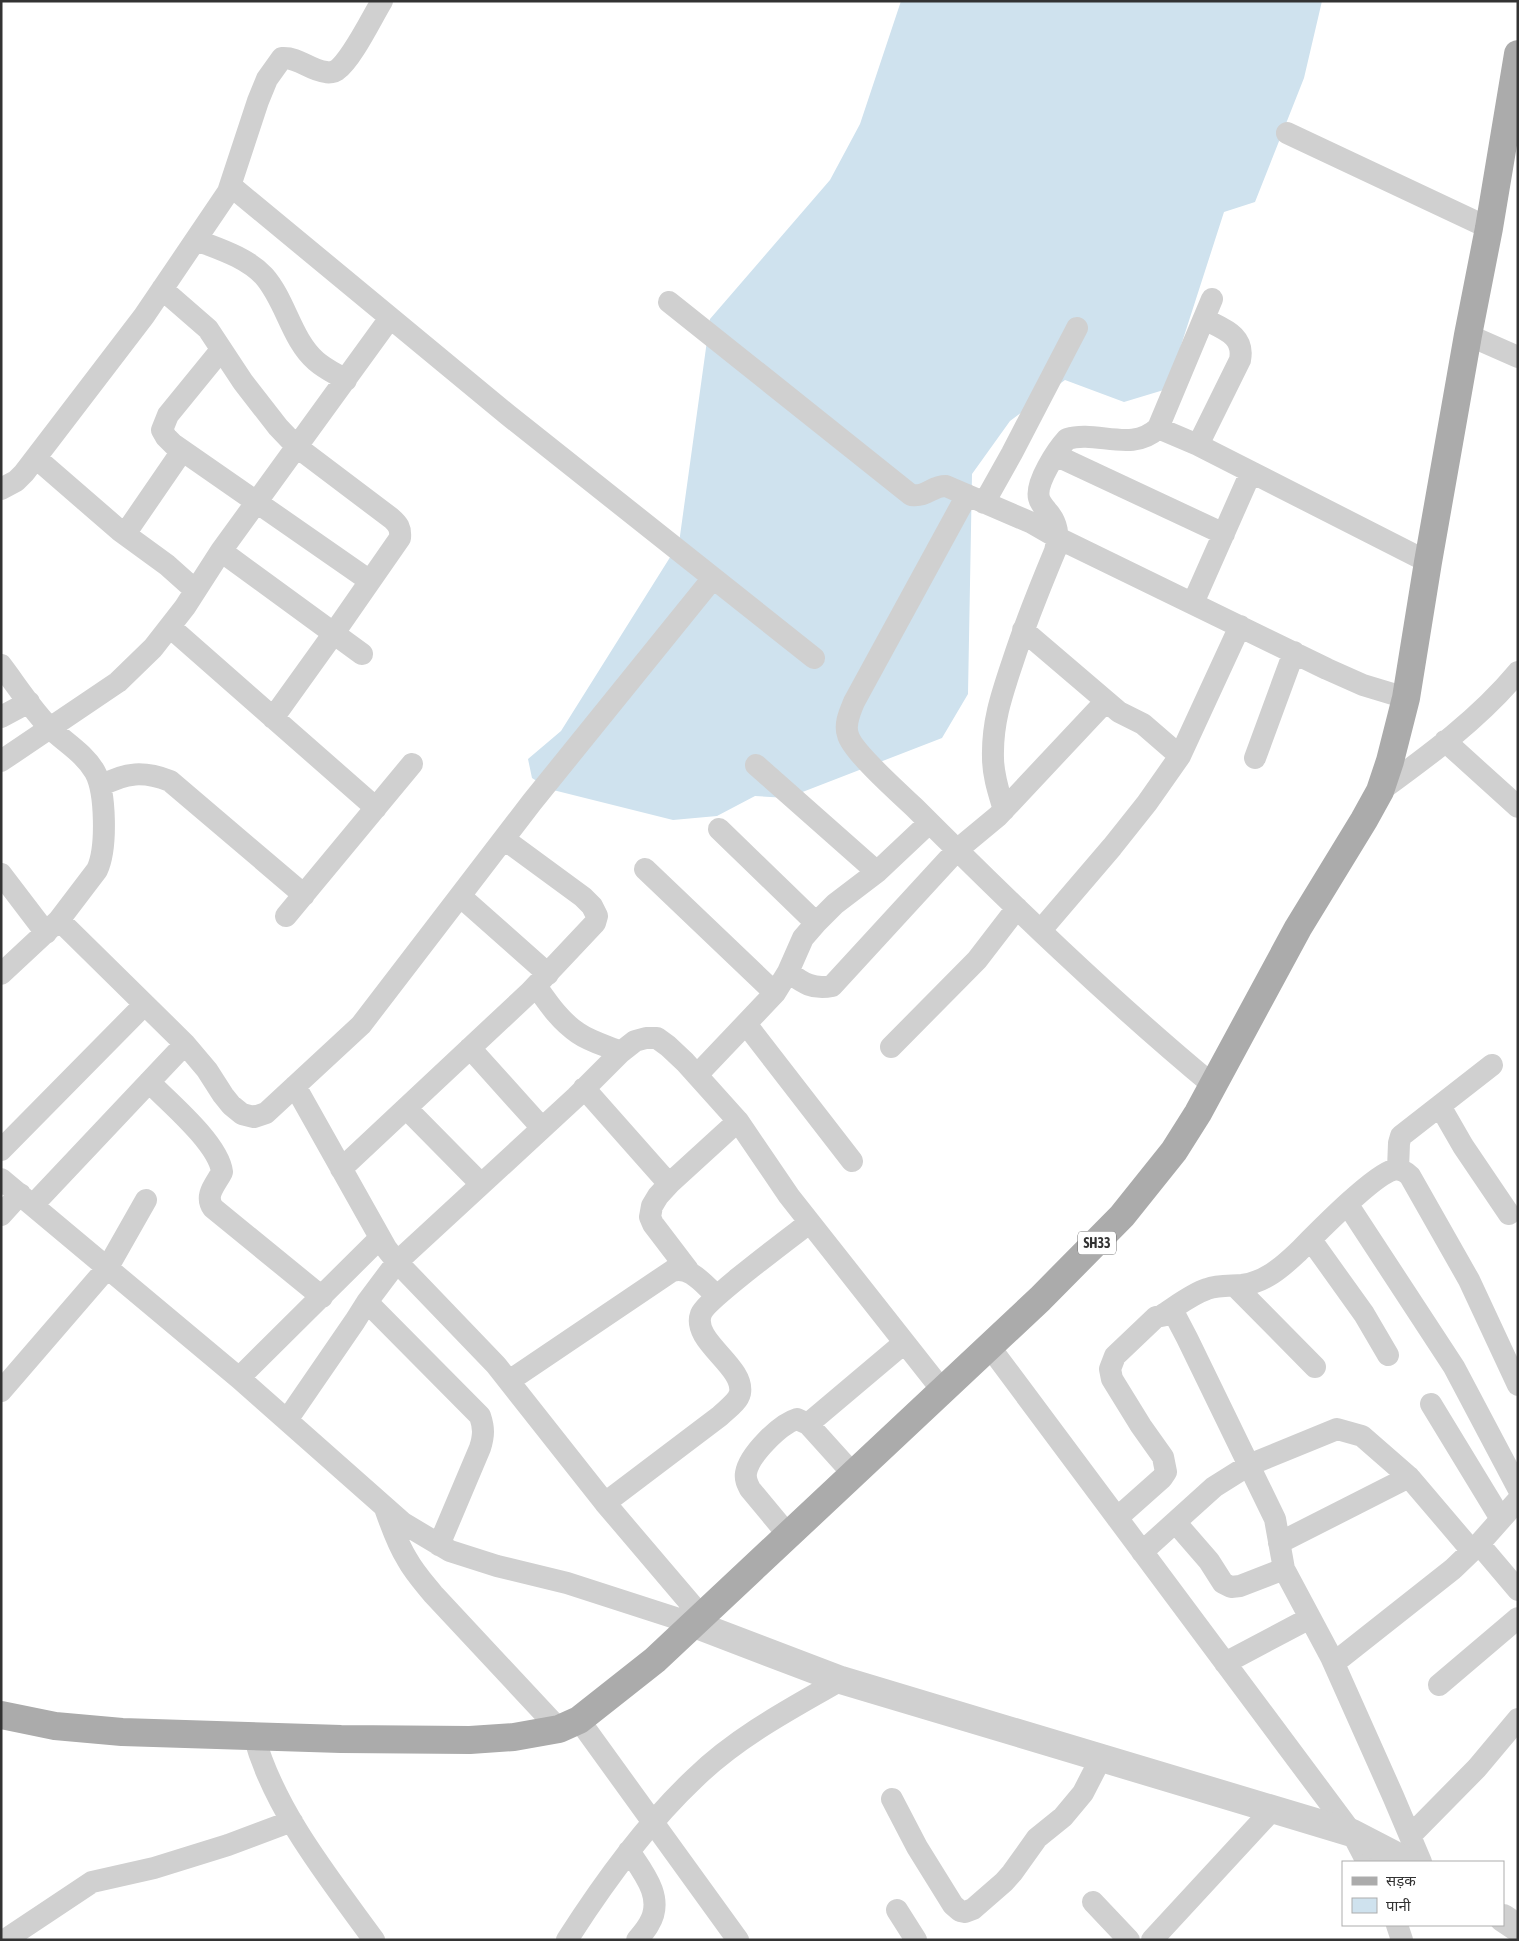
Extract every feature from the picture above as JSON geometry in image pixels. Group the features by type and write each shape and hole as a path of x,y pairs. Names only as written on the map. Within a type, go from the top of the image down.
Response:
{"main road":[{"name":"SH33","path":"1,1715 55,1726 106,1731 341,1739 470,1740 514,1737 569,1724 655,1660 698,1621 1040,1299 1122,1216 1174,1151 1214,1086 1298,928 1380,791 1390,761 1406,698 1468,334 1514,106 1518,54"}],"street":[{"path":"1,489 16,482 36,458 162,289 196,240 231,186 258,101 267,79 282,58 298,60 327,73 335,71 346,61 382,1"},
{"path":"1288,133 1489,228"},
{"path":"231,186 508,415 814,658"},
{"path":"196,240 239,258 264,276 275,291 307,351 327,370 346,380"},
{"path":"162,289 208,329 252,394 278,427 297,447 398,524 401,531 400,538 273,718"},
{"path":"669,302 911,495 920,496 937,486 946,486 1032,523 1058,538 1363,685 1406,698"},
{"path":"1004,810 994,778 993,738 999,699 1023,630 1055,551 1058,538 1054,521 1041,504 1038,496 1042,482 1055,455 1066,439 1088,436 1125,441 1151,436 1158,428 1208,309 1238,340 1242,350 1240,360 1198,445"},
{"path":"1,761 118,682 153,648 170,627 221,551 390,318"},
{"path":"1077,328 1012,454 975,499 854,702 849,714 848,735 863,757 1017,908 1146,1029 1214,1086"},
{"path":"1468,334 1518,357"},
{"path":"222,350 163,423 162,430 166,437 182,451 370,581"},
{"path":"1158,428 1198,445 1428,562"},
{"path":"125,534 182,451"},
{"path":"1055,455 1224,534"},
{"path":"36,458 125,534 195,590"},
{"path":"1193,603 1251,472"},
{"path":"221,551 362,654"},
{"path":"1,874 52,926 144,1005 185,1044 207,1070 223,1095 242,1114 254,1116 266,1113 361,1025 504,839 713,578"},
{"path":"1041,930 1112,847 1180,756 1240,626"},
{"path":"170,627 376,808"},
{"path":"1023,630 1106,701 1126,716 1143,724 1180,756"},
{"path":"1255,758 1294,652"},
{"path":"1380,791 1432,753 1518,672"},
{"path":"1,974 52,926 97,870 102,860 104,845 101,786 95,771 88,762 50,727 5,677"},
{"path":"788,972 802,983 813,988 832,986 957,850 984,830 1004,810 1106,701"},
{"path":"1,717 29,702"},
{"path":"1445,741 1518,807"},
{"path":"286,916 412,764"},
{"path":"756,765 877,872"},
{"path":"101,786 117,777 128,774 157,776 170,781 304,895"},
{"path":"697,1075 775,993 788,972 803,938 816,922 835,904 877,872 929,822"},
{"path":"719,829 816,922"},
{"path":"341,1169 542,980 595,923 597,916 592,906 583,897 504,839"},
{"path":"645,869 775,993"},
{"path":"460,896 542,980 554,1010 566,1024 579,1034 621,1052"},
{"path":"891,1047 977,960 1017,908"},
{"path":"1,1150 144,1005"},
{"path":"746,1024 852,1162"},
{"path":"287,1420 367,1302 397,1262 621,1052 635,1041 646,1038 657,1038 685,1062 738,1121 773,1174 809,1223 942,1390"},
{"path":"1,1215 27,1200 149,1082 185,1044"},
{"path":"470,1048 542,1128"},
{"path":"1398,1169 1398,1143 1401,1136 1492,1065"},
{"path":"149,1082 197,1130 218,1156 222,1172 209,1195 213,1208 322,1297"},
{"path":"295,1086 380,1238 397,1262 467,1334 509,1381 698,1621"},
{"path":"584,1088 668,1184"},
{"path":"1440,1106 1463,1146 1509,1214"},
{"path":"406,1108 481,1184"},
{"path":"716,1296 688,1270 653,1224 650,1217 652,1206 668,1184 738,1121"},
{"path":"1117,1518 1162,1478 1166,1472 1166,1464 1112,1379 1110,1369 1115,1356 1156,1317 1164,1314 1194,1294 1207,1289 1250,1283 1282,1268 1348,1205 1385,1173 1398,1169 1405,1171 1410,1176 1469,1280 1518,1385"},
{"path":"1,1179 240,1378 404,1523 439,1545 467,1557 567,1583 698,1621 841,1680 1409,1849"},
{"path":"1,1392 108,1267 146,1200"},
{"path":"1348,1205 1454,1367 1518,1488"},
{"path":"605,1503 716,1419 738,1399 740,1384 736,1376 710,1344 699,1320 701,1312 716,1296 809,1223"},
{"path":"240,1378 380,1238"},
{"path":"1311,1240 1364,1314 1388,1355"},
{"path":"509,1381 672,1271 679,1269 688,1270"},
{"path":"1235,1286 1315,1368"},
{"path":"367,1302 480,1416 484,1426 480,1448 439,1545"},
{"path":"1164,1314 1171,1314 1176,1317 1275,1519 1284,1569 1334,1664 1409,1849 1419,1861"},
{"path":"808,1424 904,1343"},
{"path":"989,1346 1352,1833 1366,1861"},
{"path":"1431,1404 1501,1519"},
{"path":"789,1536 750,1489 746,1479 746,1472 750,1462 760,1448 787,1422 796,1419 808,1424 854,1475"},
{"path":"1142,1552 1214,1487 1249,1465 1338,1429 1362,1436 1409,1477 1518,1590"},
{"path":"1280,1543 1409,1477"},
{"path":"1334,1664 1453,1569 1476,1547 1518,1500"},
{"path":"385,1506 396,1539 406,1559 433,1594 569,1724 654,1822 738,1940"},
{"path":"1176,1523 1209,1562 1223,1583 1231,1587 1240,1586 1284,1569"},
{"path":"1225,1663 1310,1618"},
{"path":"1439,1685 1518,1618"},
{"path":"567,1940 629,1852 695,1777 740,1741 790,1709 841,1680"},
{"path":"1409,1849 1518,1719"},
{"path":"254,1736 267,1776 292,1821 332,1882 374,1940"},
{"path":"892,1799 917,1847 954,1905 960,1911 965,1912 973,1908 1004,1882 1037,1838 1063,1817 1090,1782 1101,1758"},
{"path":"1152,1940 1273,1809"},
{"path":"5,1940 92,1882 154,1868 228,1845 292,1821"},
{"path":"629,1852 650,1882 654,1896 654,1910 650,1923 637,1940"},
{"path":"1092,1902 1129,1940"},
{"path":"897,1910 916,1940"},
{"path":"1504,1919 1518,1928"},
{"path":"1397,1926 1402,1940"}],"water":[{"path":"901,1 1322,1 1304,78 1255,202 1224,212 1167,389 1124,402 1065,380 1010,421 972,474 968,694 942,738 787,798 755,796 717,816 673,820 549,789 532,778 528,759 561,731 679,543 710,319 830,180 860,124"}]}
